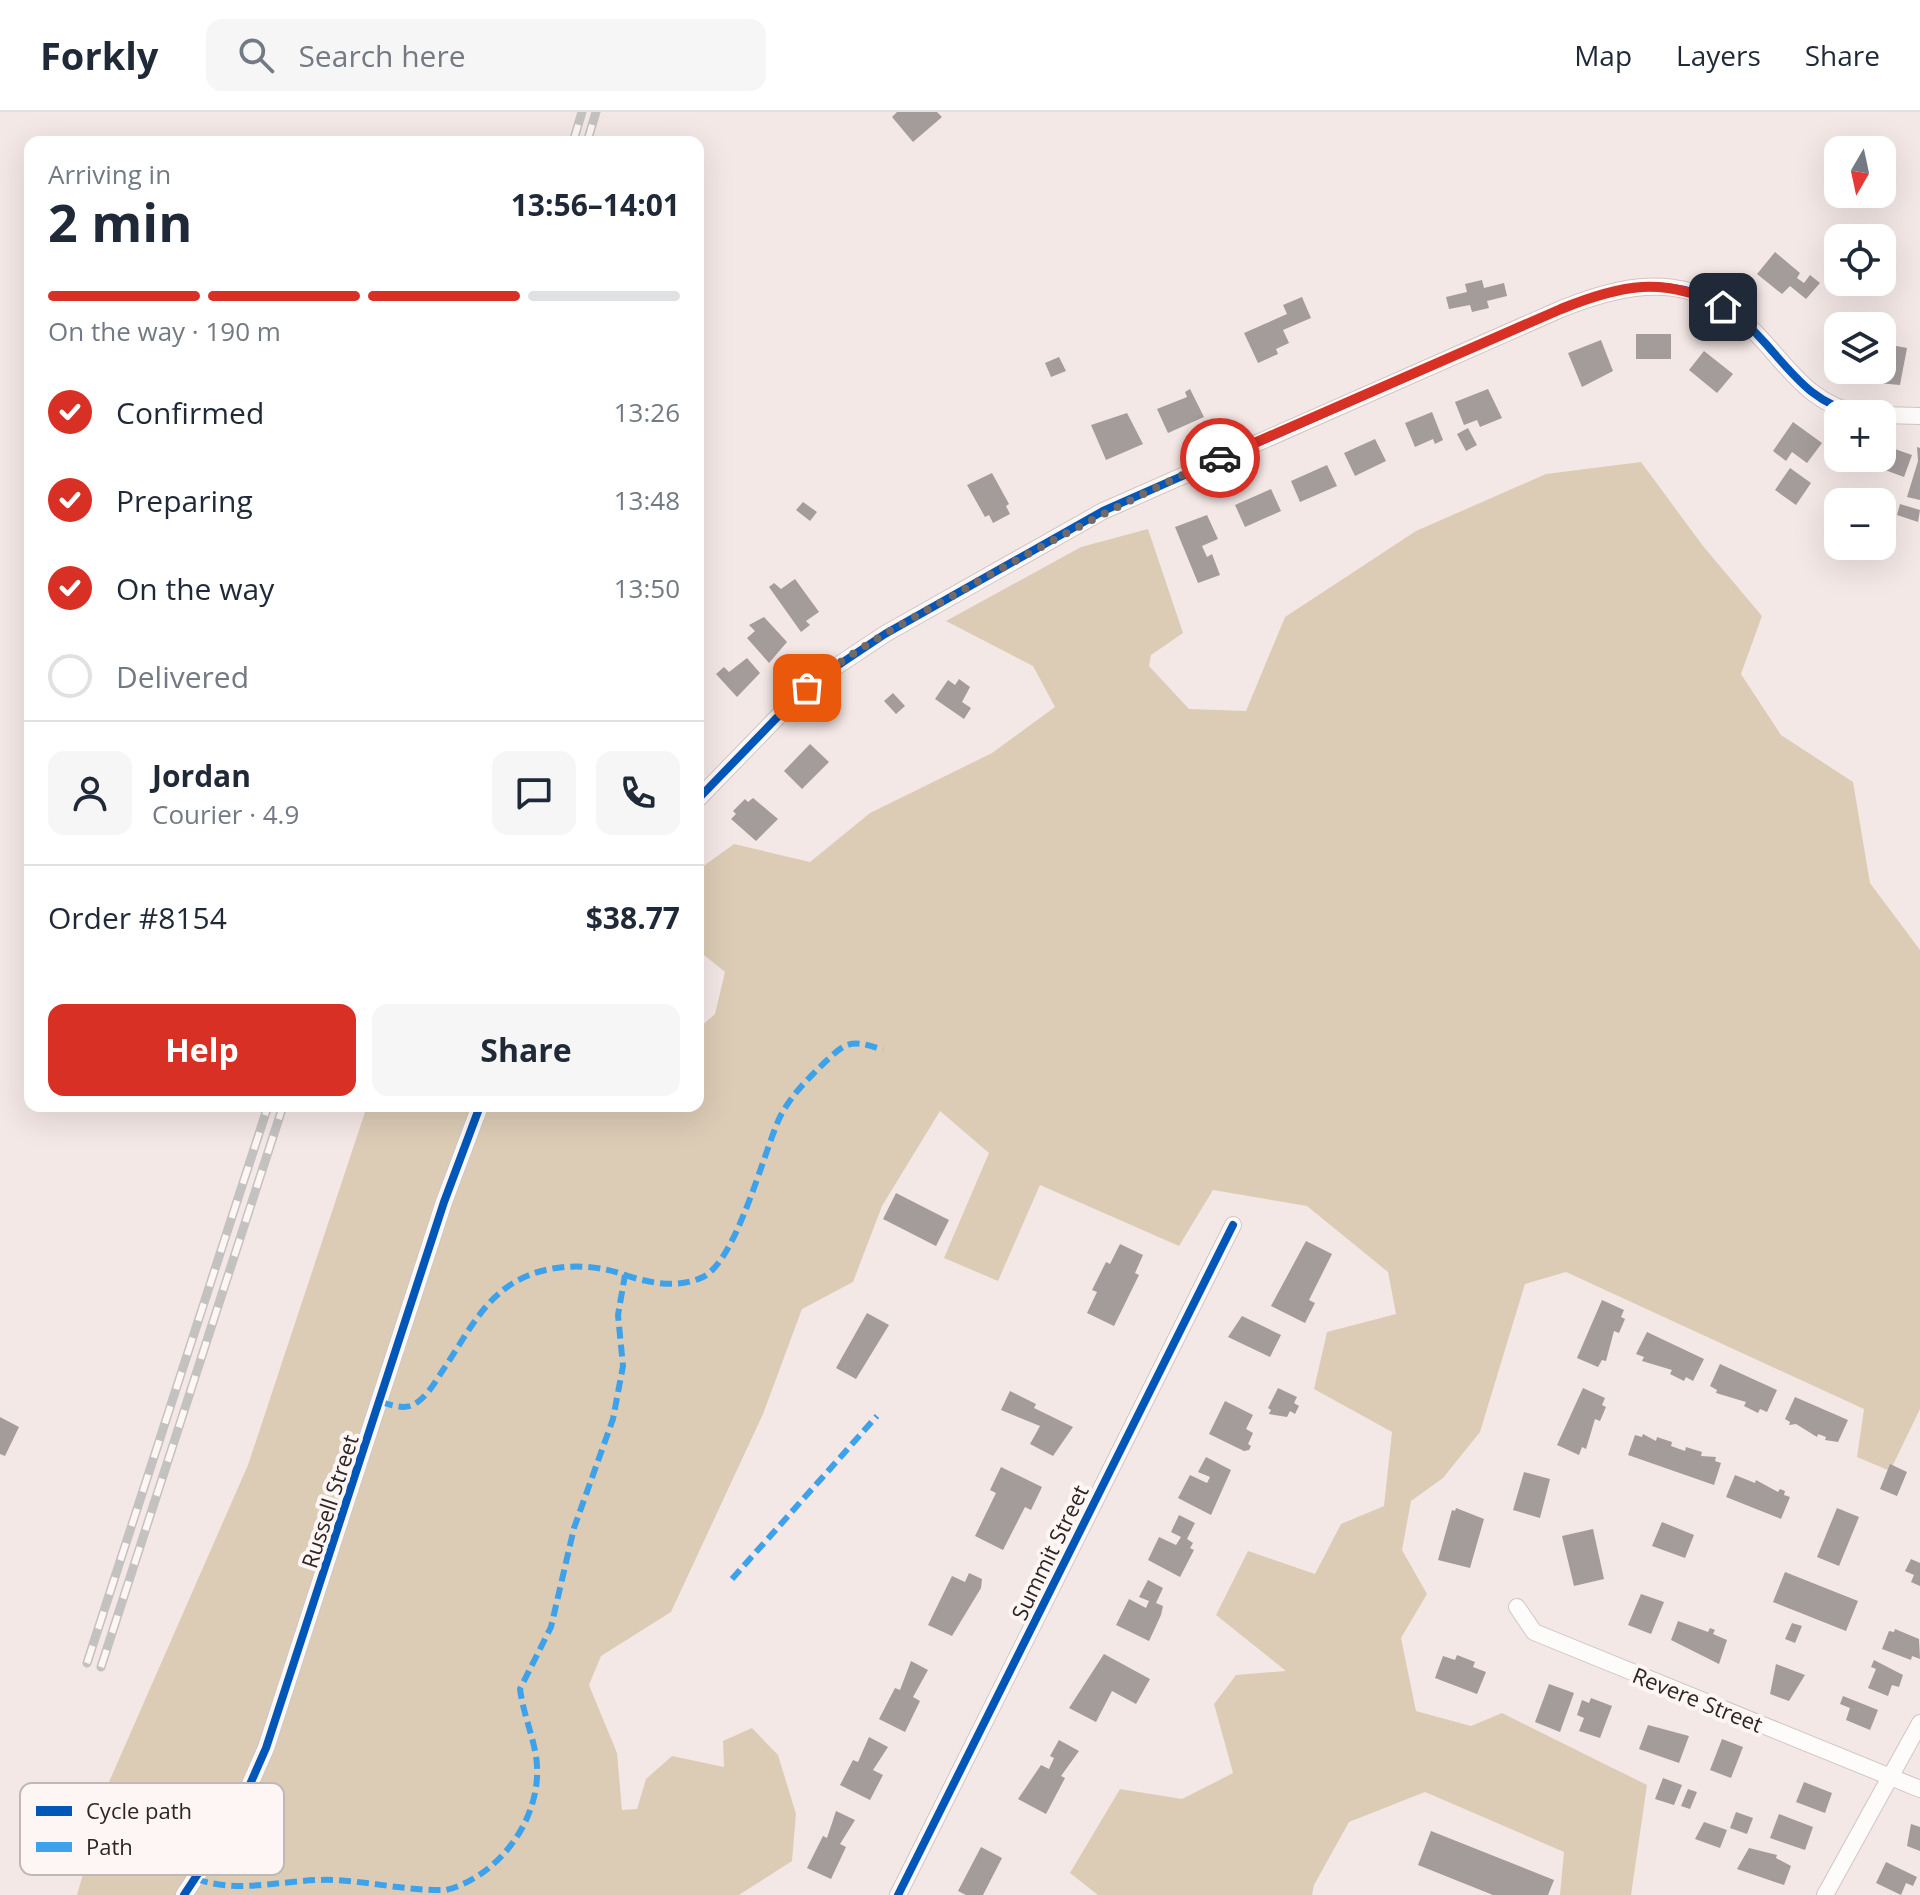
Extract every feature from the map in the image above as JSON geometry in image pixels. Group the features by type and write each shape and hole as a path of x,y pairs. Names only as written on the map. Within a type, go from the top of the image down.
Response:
{"street":[{"path":"704,793 822,676 885,634 995,572 1150,489 1604,293 1638,286 1663,287 1710,300 1743,321 1802,386 1824,403"},
{"path":"1896,415 1920,416"},
{"name":"Russell Street","path":"251,1783 266,1748 444,1202 478,1112"},
{"name":"Summit Street","path":"898,1895 1233,1225"},
{"name":"Revere Street","path":"1517,1607 1534,1632 1920,1789"},
{"path":"1825,1895 1920,1723"},
{"name":"Russell Street","path":"184,1895 197,1875"}],"shaded area":[{"path":"1641,462 1703,546 1762,616 1741,674 1781,735 1853,782 1870,883 1920,950 1920,1409 1890,1471 1857,1457 1864,1409 1566,1272 1525,1284 1480,1432 1443,1478 1411,1501 1402,1550 1427,1594 1401,1638 1416,1711 1471,1726 1502,1713 1647,1785 1631,1895 1560,1895 1564,1852 1425,1792 1349,1822 1314,1885 1312,1895 1098,1895 1070,1873 1120,1789 1182,1799 1233,1773 1214,1704 1236,1675 1286,1671 1216,1615 1248,1551 1315,1574 1341,1524 1384,1506 1392,1432 1314,1389 1327,1332 1396,1314 1388,1272 1307,1206 1213,1190 1179,1246 1040,1185 998,1281 944,1258 989,1153 940,1111 882,1206 853,1282 802,1309 763,1414 671,1612 601,1656 589,1685 617,1753 622,1810 637,1809 646,1779 672,1756 724,1767 723,1741 752,1728 778,1755 796,1814 792,1861 739,1895 77,1895 83,1875 284,1875 284,1783 109,1783 248,1465 365,1112 704,1112 704,1024 715,1014 725,972 704,955 704,866 734,844 810,862 870,813 992,753 1055,707 1033,666 946,621 1081,547 1148,529 1183,633 1151,655 1149,666 1189,709 1246,711 1285,617 1416,531 1546,474"}],"building":[{"path":"897,112 937,112 942,117 913,142 892,117"},
{"path":"1775,252 1800,273 1797,278 1804,283 1810,275 1820,283 1806,299 1790,286 1782,294 1757,274"},
{"path":"1482,280 1484,288 1504,283 1507,296 1487,301 1489,308 1472,312 1470,305 1449,309 1446,297 1467,292 1465,284"},
{"path":"1302,297 1311,318 1283,330 1289,343 1276,349 1278,354 1258,363 1244,333 1287,314 1283,305"},
{"path":"1636,334 1671,334 1671,359 1636,359"},
{"path":"1601,340 1613,371 1582,387 1568,353"},
{"path":"1896,346 1907,348 1900,385 1889,384 1896,384"},
{"path":"1704,351 1733,374 1717,393 1689,370"},
{"path":"1059,357 1066,371 1051,377 1045,363"},
{"path":"1190,389 1204,417 1168,433 1157,409 1187,397 1185,392"},
{"path":"1488,389 1502,418 1480,427 1477,420 1464,425 1455,402"},
{"path":"1432,412 1443,440 1435,444 1433,439 1415,447 1405,423"},
{"path":"1127,413 1143,444 1106,460 1091,425"},
{"path":"1793,422 1822,443 1807,463 1792,452 1786,461 1773,451"},
{"path":"1468,428 1477,445 1466,451 1457,434"},
{"path":"1375,439 1386,461 1355,476 1344,453"},
{"path":"1917,447 1920,448 1920,500 1907,497 1918,461"},
{"path":"1896,449 1912,455 1904,477 1890,472 1896,472"},
{"path":"1327,465 1337,486 1300,502 1291,481"},
{"path":"1790,468 1811,483 1796,505 1775,490"},
{"path":"992,473 1009,504 1006,506 1010,514 993,523 989,515 985,517 967,485"},
{"path":"1271,489 1281,511 1245,527 1235,505"},
{"path":"803,502 817,512 810,521 796,510"},
{"path":"1900,504 1920,510 1918,522 1897,515"},
{"path":"1207,515 1218,539 1202,546 1207,557 1212,554 1220,575 1198,583 1175,527"},
{"path":"795,579 819,612 806,621 810,625 801,632 769,587 774,583 781,589"},
{"path":"764,617 787,642 769,663 747,638 755,631 749,625"},
{"path":"747,658 760,673 737,697 716,674 724,667 729,672"},
{"path":"959,679 970,687 962,702 971,708 964,719 935,699 948,680 955,685"},
{"path":"893,693 905,706 896,714 884,701"},
{"path":"810,744 829,762 802,789 784,771"},
{"path":"753,798 778,819 756,841 731,819 736,814 733,811 745,799 748,802"},
{"path":"896,1193 949,1220 936,1246 883,1219"},
{"path":"1306,1241 1332,1254 1309,1300 1315,1303 1305,1323 1271,1306"},
{"path":"1120,1244 1143,1255 1135,1273 1139,1275 1114,1326 1087,1313 1097,1292 1092,1290 1106,1262 1110,1264"},
{"path":"1602,1300 1624,1310 1621,1317 1625,1319 1619,1333 1614,1331 1606,1361 1602,1360 1598,1367 1577,1358"},
{"path":"867,1313 889,1325 856,1379 836,1368"},
{"path":"1242,1316 1281,1335 1270,1357 1228,1337"},
{"path":"1647,1332 1704,1359 1693,1381 1686,1377 1684,1381 1670,1374 1672,1370 1642,1361 1644,1357 1636,1354"},
{"path":"1720,1364 1777,1390 1767,1412 1760,1409 1758,1413 1744,1406 1746,1402 1716,1393 1717,1390 1710,1386"},
{"path":"1278,1388 1297,1397 1294,1403 1299,1406 1295,1414 1290,1411 1287,1417 1269,1414 1271,1410 1268,1408"},
{"path":"1583,1388 1605,1398 1602,1405 1606,1407 1600,1421 1595,1419 1586,1449 1582,1447 1579,1455 1557,1445"},
{"path":"1010,1391 1036,1404 1034,1408 1073,1427 1053,1456 1030,1444 1040,1426 1001,1410"},
{"path":"1795,1397 1848,1420 1838,1442 1825,1440 1826,1437 1818,1434 1817,1437 1796,1424 1789,1425 1790,1422 1785,1419"},
{"path":"1225,1401 1253,1415 1246,1429 1253,1433 1249,1450 1244,1451 1209,1434"},
{"path":"0,1417 19,1427 5,1456 0,1454"},
{"path":"1643,1434 1656,1441 1657,1437 1672,1442 1671,1446 1685,1451 1686,1447 1702,1452 1701,1456 1716,1457 1715,1461 1721,1463 1714,1485 1628,1455 1635,1435 1642,1437"},
{"path":"1206,1457 1231,1470 1211,1515 1178,1498 1190,1475 1207,1483 1210,1477 1198,1472"},
{"path":"1890,1464 1907,1472 1897,1496 1880,1489"},
{"path":"1001,1467 1042,1487 1031,1510 1025,1507 1003,1550 975,1536 996,1493 990,1490"},
{"path":"1524,1472 1550,1479 1540,1518 1513,1510"},
{"path":"1735,1475 1755,1483 1756,1480 1778,1492 1780,1489 1785,1491 1784,1495 1790,1497 1781,1519 1726,1497"},
{"path":"1456,1508 1484,1519 1470,1568 1438,1560 1452,1510"},
{"path":"1837,1508 1859,1517 1839,1566 1817,1557"},
{"path":"1179,1515 1195,1523 1187,1539 1193,1543 1190,1548 1194,1550 1180,1577 1148,1560 1159,1537 1176,1545 1181,1537 1171,1532"},
{"path":"1662,1522 1694,1535 1685,1558 1652,1546"},
{"path":"1593,1529 1604,1579 1574,1586 1562,1536"},
{"path":"1911,1559 1920,1563 1920,1586 1911,1582 1914,1575 1905,1571"},
{"path":"1785,1572 1858,1601 1846,1631 1773,1602"},
{"path":"969,1573 982,1579 981,1588 952,1636 928,1625 952,1576 965,1582"},
{"path":"1148,1580 1163,1588 1156,1603 1163,1606 1161,1615 1149,1641 1116,1625 1129,1599 1146,1608 1149,1601 1139,1597"},
{"path":"1641,1594 1664,1602 1651,1634 1628,1625"},
{"path":"1678,1621 1708,1632 1710,1628 1715,1630 1713,1634 1727,1640 1719,1664 1671,1640"},
{"path":"1792,1623 1802,1626 1795,1643 1785,1639"},
{"path":"1895,1629 1919,1639 1920,1659 1912,1656 1911,1660 1882,1649 1889,1631 1894,1632"},
{"path":"1104,1654 1150,1679 1136,1704 1112,1691 1096,1722 1069,1708"},
{"path":"1457,1655 1475,1662 1473,1667 1486,1672 1477,1694 1435,1678 1443,1656 1455,1660"},
{"path":"1874,1660 1903,1675 1899,1687 1892,1685 1888,1696 1868,1688 1876,1669 1871,1667"},
{"path":"911,1661 928,1670 913,1697 920,1701 905,1732 879,1719 895,1688 900,1690"},
{"path":"1776,1664 1805,1675 1789,1701 1770,1694"},
{"path":"1549,1684 1574,1693 1560,1732 1535,1722"},
{"path":"1843,1696 1878,1710 1870,1730 1846,1720 1850,1708 1840,1704"},
{"path":"1591,1698 1612,1706 1600,1738 1579,1731 1584,1718 1577,1715 1582,1700 1589,1703"},
{"path":"1648,1725 1689,1736 1679,1763 1639,1749"},
{"path":"869,1737 888,1747 873,1770 883,1775 870,1800 840,1785 853,1760 858,1762"},
{"path":"1722,1739 1743,1747 1731,1778 1710,1770"},
{"path":"1059,1740 1079,1751 1061,1776 1065,1778 1046,1814 1018,1799 1041,1765 1049,1769 1054,1758 1050,1756"},
{"path":"1663,1778 1682,1785 1674,1805 1655,1799"},
{"path":"1804,1782 1832,1793 1825,1813 1796,1802"},
{"path":"1688,1789 1697,1792 1690,1809 1681,1806"},
{"path":"836,1811 855,1820 840,1844 846,1847 831,1879 807,1868 823,1836 827,1838"},
{"path":"1736,1812 1753,1818 1747,1834 1730,1828"},
{"path":"1779,1814 1813,1827 1805,1850 1770,1838"},
{"path":"1704,1822 1727,1830 1720,1848 1695,1839"},
{"path":"1911,1824 1920,1827 1920,1851 1907,1846"},
{"path":"1431,1831 1554,1880 1548,1895 1493,1895 1418,1865"},
{"path":"981,1847 1002,1858 983,1895 966,1895 958,1891"},
{"path":"1749,1848 1777,1855 1776,1858 1791,1866 1784,1885 1737,1869"},
{"path":"1886,1862 1917,1877 1913,1886 1906,1883 1901,1895 1876,1883"}],"railway":[{"path":"575,136 582,112"},
{"path":"589,136 596,112"},
{"path":"87,1663 266,1112"},
{"path":"101,1667 281,1112"}],"marked path":[{"path":"625,1275 674,1284 703,1277 715,1267 727,1251 779,1119 792,1098 842,1047 862,1044 883,1050"},
{"path":"196,1879 231,1886 335,1880 446,1890 466,1883 485,1871 515,1840 526,1820 537,1778 536,1756 520,1689 551,1627 574,1528 613,1419 623,1366 618,1315 625,1275 594,1268 562,1267 515,1282 485,1308 420,1400 406,1407 380,1402"},
{"path":"732,1579 877,1416"}],"cycle path":[{"path":"704,793 793,701 822,676 885,634 1103,511 1591,298 1645,287 1695,293 1719,304 1743,321 1797,379 1824,400"},
{"path":"251,1783 266,1748 444,1202 478,1112"},
{"path":"898,1895 1233,1225"},
{"path":"184,1895 197,1875"}],"way so far":[{"path":"807,688 885,634 1103,511 1220,458"}],"route":[{"path":"1220,458 1561,309 1617,288 1663,287 1689,292 1723,307"}]}
